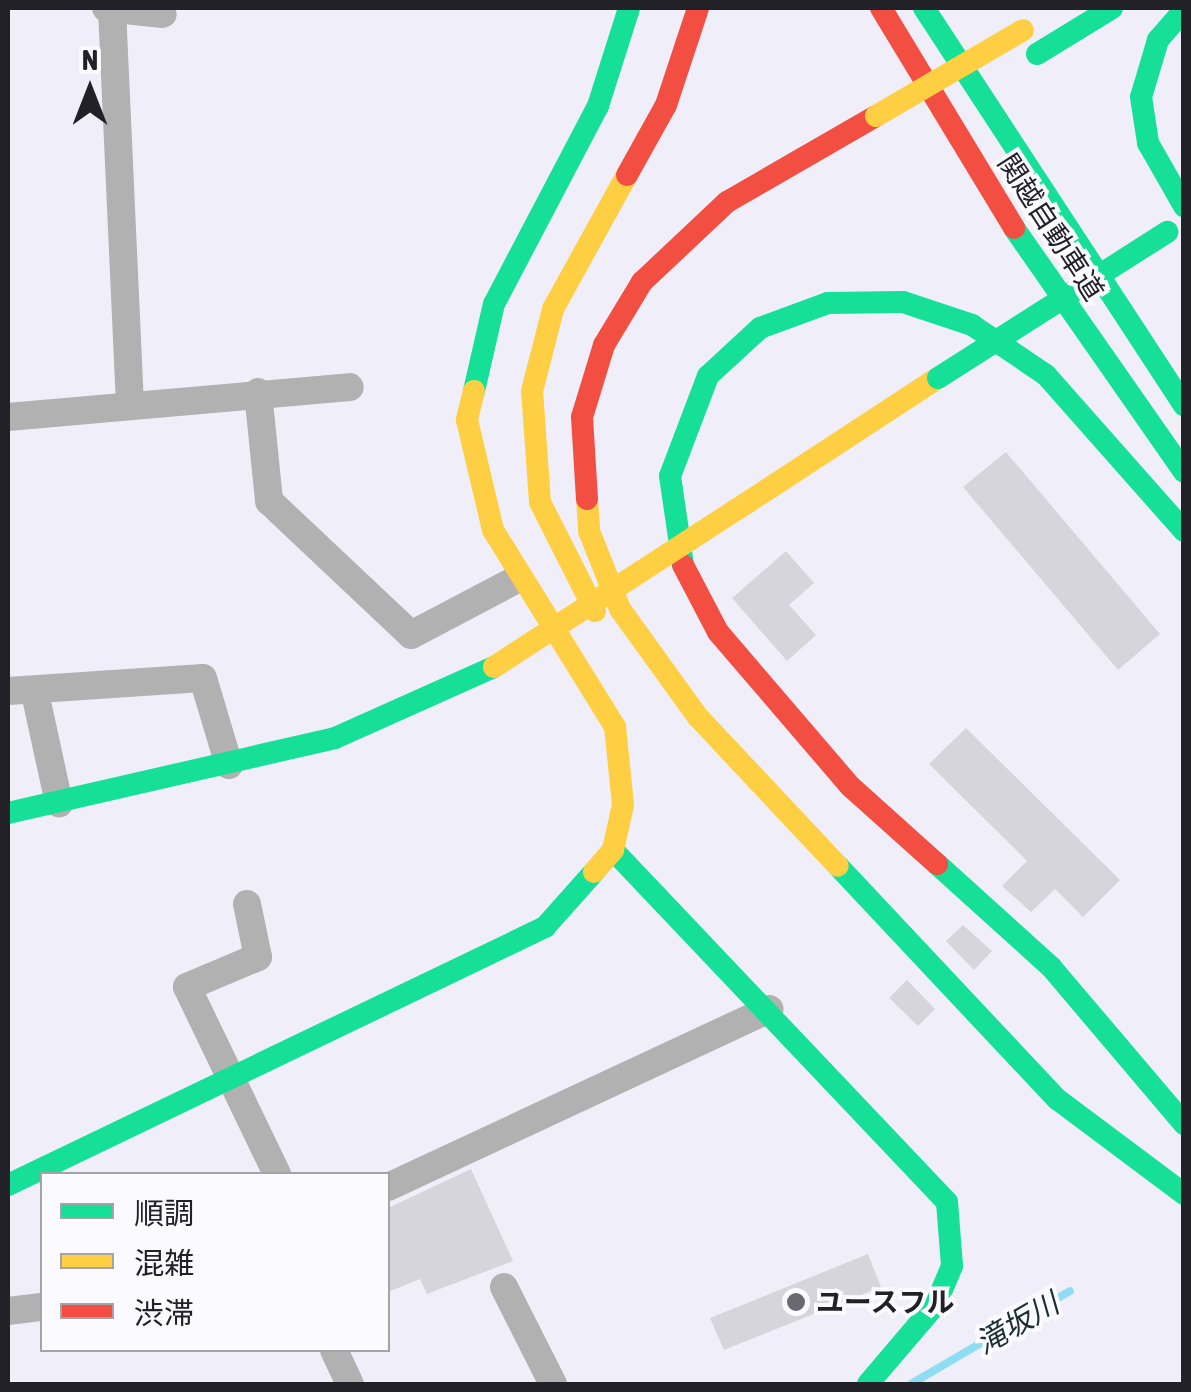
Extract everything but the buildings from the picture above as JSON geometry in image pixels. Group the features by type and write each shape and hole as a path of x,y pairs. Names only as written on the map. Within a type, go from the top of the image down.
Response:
{"main road":[{"path":"8,1185 545,927 612,850 623,805 615,727 519,578 478,482 467,420 475,360 494,304 598,106 629,8"},
{"path":"698,8 666,105 553,309 530,429 540,502 576,584 632,656 698,717 1058,1100 1184,1194"},
{"name":"関越自動車道","path":"881,8 1014,229 1184,472"},
{"name":"関越自動車道","path":"924,8 1184,406"},
{"path":"947,8 1184,386"},
{"path":"923,121 1112,8"},
{"path":"1184,10 1158,40 1141,97 1148,142 1184,206"},
{"path":"698,717 640,641 600,569 581,479 591,380 642,282 696,226 1046,15"},
{"path":"8,813 230,765 377,724 494,666 1175,226"},
{"path":"676,288 720,247"},
{"path":"1184,531 1046,374 940,311 828,303 792,312 730,351 676,442 670,511 684,574 718,632 850,786 1051,967 1184,1124"},
{"path":"640,340 656,313"},
{"path":"610,444 624,554 688,658"},
{"path":"775,742 850,786"},
{"path":"612,850 769,1009 947,1202 954,1250 936,1304 868,1384"}],"street":[{"path":"130,400 109,8 164,14"},
{"path":"8,417 130,400 350,386"},
{"path":"258,392 270,501 412,635 519,578"},
{"path":"59,804 21,692 203,678 230,765"},
{"path":"247,904 258,957 187,987 225,1080 276,1172"},
{"path":"390,1186 769,1009"},
{"path":"504,1287 553,1384"},
{"path":"8,1311 40,1307"},
{"path":"335,1352 350,1384"}],"waterway":[{"name":"滝坂川","path":"911,1384 1070,1291"}],"traffic: fast":[{"path":"474,391 494,304 598,106 629,8"},
{"path":"924,8 1184,406"},
{"path":"1037,54 1112,8"},
{"path":"1184,10 1158,40 1141,97 1148,143 1184,206"},
{"path":"1014,228 1184,472"},
{"path":"938,378 1167,232"},
{"path":"683,565 670,476 708,376 760,328 828,303 903,302 972,325 1046,375 1184,531"},
{"path":"8,813 335,738 494,667"},
{"path":"613,850 947,1202 952,1266 936,1304 868,1384"},
{"path":"937,864 1051,967 1184,1124"},
{"path":"838,866 1057,1099 1184,1194"},
{"path":"8,1185 545,927 594,872"}],"traffic: slow":[{"path":"876,116 1023,30"},
{"path":"595,611 540,502 532,391 553,309 627,175"},
{"path":"736,510 938,378"},
{"path":"474,391 467,420 493,530 615,727 623,805 613,850 594,872"},
{"path":"587,499 589,531 620,609 698,717 838,866"},
{"path":"494,667 736,510"}],"traffic: jam":[{"path":"627,175 666,105 698,8"},
{"path":"881,8 1014,228"},
{"path":"587,499 582,417 604,345 642,282 727,202 876,116"},
{"path":"683,565 718,632 850,786 937,864"}],"place":[{"name":"ユースフル","path":"796,1302"}]}
